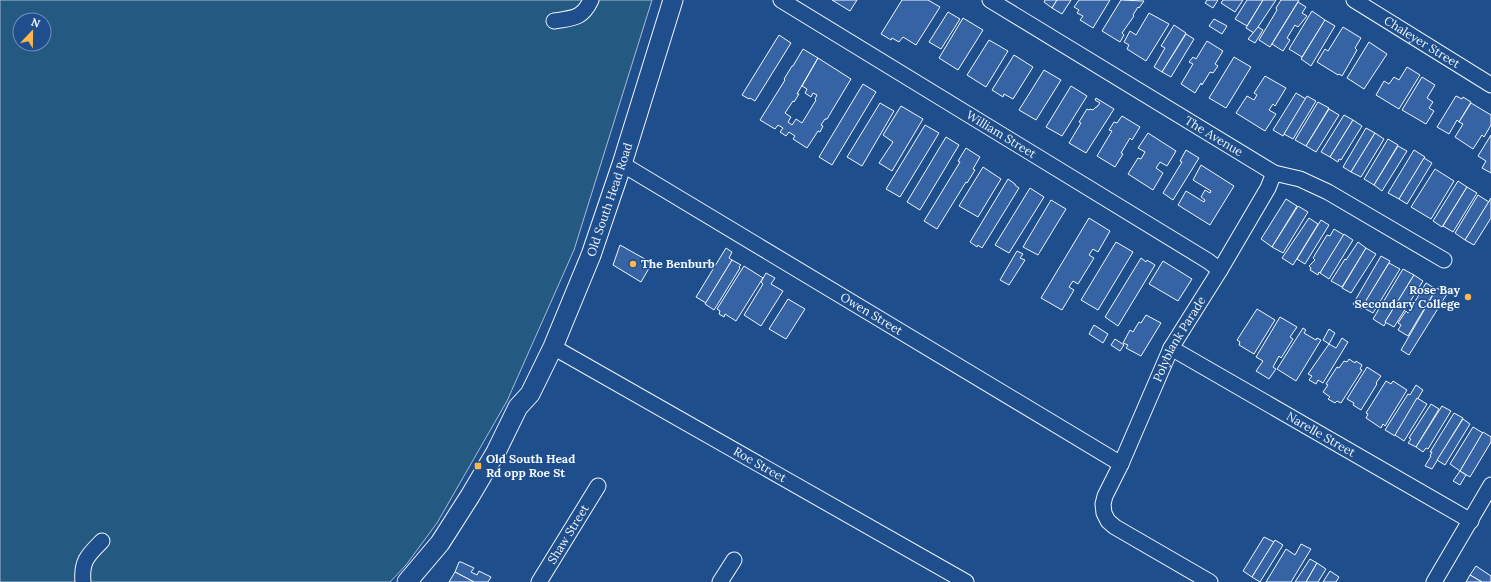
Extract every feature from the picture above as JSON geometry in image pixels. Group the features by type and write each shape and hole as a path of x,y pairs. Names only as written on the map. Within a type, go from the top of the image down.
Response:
{"main road":[{"name":"Old South Head Road","path":"407,582 449,530 484,473 518,408 530,394 553,347 591,255 622,164 673,0"},
{"name":"Old South Head Road","path":"424,582 443,560 507,453 528,412 530,394"}],"street":[{"path":"554,21 578,16 584,12 591,0"},
{"name":"William Street","path":"781,0 1220,270"},
{"name":"The Avenue","path":"990,0 1274,173 1300,179 1328,192 1444,260"},
{"name":"Chaleyer Street","path":"1354,0 1491,85"},
{"name":"Owen Street","path":"622,164 1121,464"},
{"name":"Polyblank Parade","path":"1210,582 1115,527 1108,521 1104,513 1103,504 1105,496 1121,464 1171,348 1220,270 1268,188 1274,173"},
{"name":"Roe Street","path":"553,347 966,582"},
{"name":"Narelle Street","path":"1171,348 1471,521"},
{"path":"1434,582 1491,485"},
{"name":"Shaw Street","path":"539,582 598,486"},
{"path":"83,582 82,572 84,563 88,555 102,541"},
{"path":"720,582 734,560"}],"shaded area":[{"path":"0,0 652,0 574,250 507,401 437,523 406,565 390,582 0,582"}],"building":[{"path":"832,0 857,0 850,11"},
{"path":"902,0 928,0 940,7 916,45 903,37 899,42 892,38 891,40 881,34"},
{"path":"1045,0 1057,0 1052,8 1044,2"},
{"path":"1057,0 1071,0 1062,14 1052,8"},
{"path":"1079,0 1110,0 1093,28 1080,20 1083,16 1077,13 1079,10 1074,7"},
{"path":"1121,0 1144,1 1139,8 1138,7 1133,15 1134,16 1122,33 1124,35 1120,42 1102,31"},
{"path":"1207,0 1218,0 1213,8 1205,3"},
{"path":"1223,0 1243,0 1235,12 1221,3"},
{"path":"1247,0 1263,0 1247,26 1235,19"},
{"path":"1263,0 1276,0 1254,33 1246,28"},
{"path":"1281,0 1299,0 1270,47 1259,40 1277,10 1276,8"},
{"path":"1298,2 1306,7 1302,13 1307,16 1298,27 1295,25 1287,38 1290,40 1283,51 1272,44"},
{"path":"1312,11 1325,20 1302,57 1289,49"},
{"path":"948,12 960,19 941,49 929,42"},
{"path":"1149,13 1169,24 1146,61 1127,49 1129,45 1124,42 1130,31 1136,35"},
{"path":"963,18 983,30 958,70 939,58"},
{"path":"1214,19 1227,26 1222,34 1209,26"},
{"path":"1325,20 1335,26 1311,66 1301,59"},
{"path":"1174,25 1186,33 1162,72 1154,67 1165,48 1161,46"},
{"path":"1258,27 1263,30 1255,43 1248,39"},
{"path":"1343,27 1361,38 1355,48 1357,50 1342,76 1317,62 1325,49 1328,51"},
{"path":"1186,34 1194,39 1171,77 1162,72"},
{"path":"779,35 791,43 755,101 750,98 749,99 742,95"},
{"path":"989,40 1008,51 986,87 967,75"},
{"path":"1207,41 1223,51 1215,64 1218,66 1213,73 1210,72 1195,93 1181,84 1193,64 1189,62 1193,57 1196,59"},
{"path":"1369,42 1387,54 1364,89 1347,78"},
{"path":"803,49 818,58 851,79 827,119 825,119 821,125 823,126 820,132 818,131 807,148 793,139 795,136 789,132 786,136 780,132 783,128 778,125 775,129 760,120","holes":["818,58 802,86 807,89 805,93 811,97 813,93 817,95 816,100 802,123 796,119 792,125 788,122 791,117 785,113 799,94 797,94"]},
{"path":"1014,55 1033,67 1013,99 1004,94 1003,97 992,90"},
{"path":"1234,57 1251,67 1226,108 1209,98"},
{"path":"1407,67 1420,75 1399,109 1376,95 1384,81 1389,84 1394,77 1399,80"},
{"path":"1044,70 1061,80 1036,120 1019,110"},
{"path":"1265,76 1286,88 1275,106 1273,104 1269,110 1276,114 1265,131 1236,113 1247,96 1254,100 1257,95 1254,93"},
{"path":"1422,77 1435,85 1427,98 1433,102 1429,108 1434,111 1426,124 1402,110"},
{"path":"863,84 876,92 832,165 819,157"},
{"path":"1071,86 1087,96 1062,136 1046,127"},
{"path":"1296,93 1306,99 1283,136 1273,130"},
{"path":"1307,96 1316,101 1293,139 1284,134"},
{"path":"1456,96 1462,99 1463,97 1471,102 1459,122 1457,120 1449,134 1437,127"},
{"path":"1096,98 1114,109 1086,153 1069,143 1081,123 1079,122 1087,109 1093,110 1100,103 1095,100"},
{"path":"1318,102 1329,108 1306,146 1295,140"},
{"path":"880,103 894,111 862,166 847,157"},
{"path":"1471,103 1491,115 1491,125 1484,137 1482,135 1473,149 1455,137 1463,124 1459,122"},
{"path":"901,106 923,119 892,171 879,163 893,142 883,135"},
{"path":"1329,109 1339,115 1316,152 1306,146"},
{"path":"1344,115 1353,120 1330,157 1321,152"},
{"path":"1122,116 1140,127 1132,140 1130,138 1115,167 1097,156 1112,131 1109,130 1114,122 1117,123"},
{"path":"1353,120 1362,126 1341,160 1339,159 1338,162 1330,157"},
{"path":"925,125 939,133 900,197 886,189"},
{"path":"1366,128 1375,133 1351,172 1343,167"},
{"path":"1148,133 1176,151 1167,166 1160,162 1156,168 1163,173 1153,190 1128,174 1138,158 1141,159 1145,152 1138,148"},
{"path":"1375,133 1384,139 1361,177 1351,172"},
{"path":"1491,135 1491,173 1482,168 1486,161 1478,156"},
{"path":"946,137 959,145 920,210 907,202"},
{"path":"1388,139 1398,145 1374,185 1364,179"},
{"path":"1398,146 1407,151 1382,191 1374,185"},
{"path":"966,148 980,157 973,169 975,170 937,229 924,221 960,162 958,161"},
{"path":"1186,150 1199,158 1173,200 1163,193 1182,162 1180,161"},
{"path":"1414,150 1425,157 1399,199 1388,193"},
{"path":"1424,158 1432,163 1407,204 1399,199"},
{"path":"1201,165 1234,186 1210,225 1178,205 1186,191 1204,202 1205,200 1201,197 1205,190 1210,193 1211,191 1193,180"},
{"path":"983,167 1001,179 978,217 959,206"},
{"path":"1435,169 1454,181 1431,219 1411,207"},
{"path":"1008,179 1019,188 982,248 978,245 977,247 970,242"},
{"path":"1458,181 1467,187 1442,227 1433,221"},
{"path":"1467,187 1477,193 1453,232 1443,226"},
{"path":"1030,188 1044,197 1009,253 995,245"},
{"path":"1478,195 1489,202 1465,240 1455,233"},
{"path":"1491,198 1491,218 1474,245 1465,240"},
{"path":"1286,199 1297,206 1272,247 1261,239"},
{"path":"1051,200 1066,209 1038,255 1023,247"},
{"path":"1298,206 1308,212 1283,253 1272,247"},
{"path":"1089,218 1110,231 1098,252 1093,249 1089,255 1094,258 1078,284 1073,281 1069,287 1074,290 1062,310 1041,298"},
{"path":"1309,218 1318,224 1293,265 1282,258"},
{"path":"1321,220 1329,225 1305,264 1297,259"},
{"path":"1334,229 1344,235 1318,275 1310,270 1311,268 1309,266 1315,260 1313,258 1327,235 1330,236"},
{"path":"1344,234 1353,240 1329,279 1320,273"},
{"path":"1116,242 1133,252 1098,310 1081,300"},
{"path":"1358,242 1366,248 1342,287 1331,281"},
{"name":"The Benburb","path":"620,245 652,263 641,282 613,265"},
{"path":"726,248 732,252 729,258 732,260 706,303 696,297"},
{"path":"1366,248 1376,254 1351,293 1342,288"},
{"path":"1017,251 1023,254 1020,258 1025,260 1009,285 1000,280"},
{"path":"1381,256 1390,261 1361,309 1353,304"},
{"path":"1141,258 1146,262 1147,260 1155,265 1118,326 1105,317"},
{"path":"732,260 741,265 739,267 740,268 714,310 705,304"},
{"path":"1163,261 1192,279 1178,301 1149,284"},
{"path":"1389,263 1400,269 1373,313 1362,307"},
{"path":"744,266 763,278 736,321 725,314 724,317 719,314 720,311 717,309"},
{"path":"1403,269 1414,275 1384,326 1373,319"},
{"path":"766,273 775,278 771,284 783,291 761,326 744,315 763,284 761,282"},
{"path":"1414,275 1423,281 1394,327 1385,322"},
{"path":"1426,283 1436,289 1408,336 1398,330 1401,325 1398,323 1406,311 1408,313"},
{"path":"1437,288 1447,294 1409,355 1401,350"},
{"path":"788,299 805,309 786,339 769,329"},
{"path":"1257,309 1275,320 1254,354 1239,345 1240,342 1237,340"},
{"path":"1146,315 1161,323 1141,356 1126,348 1128,345 1123,343 1130,330 1133,332 1139,322 1141,323"},
{"path":"1280,317 1297,327 1290,337 1293,339 1281,358 1279,356 1273,367 1276,369 1269,379 1256,371 1263,361 1256,357"},
{"path":"1094,325 1108,334 1103,343 1089,334"},
{"path":"1303,328 1306,330 1304,333 1316,340 1317,338 1321,340 1296,381 1277,369"},
{"path":"1329,329 1335,333 1329,344 1323,340"},
{"path":"1342,338 1348,342 1323,383 1318,380 1316,384 1309,380 1312,376 1308,374 1329,344 1336,348"},
{"path":"1115,339 1124,345 1120,351 1111,345"},
{"path":"1349,359 1362,365 1360,369 1362,370 1341,403 1337,401 1335,403 1328,399 1330,397 1323,392 1328,385 1326,384 1337,367 1339,368 1344,361 1347,362"},
{"path":"1367,367 1381,376 1361,410 1347,399"},
{"path":"1386,381 1391,384 1393,381 1407,390 1385,426 1383,424 1381,428 1366,418 1368,414 1366,413"},
{"path":"1416,385 1423,390 1395,436 1385,430 1408,394 1410,395"},
{"path":"1417,398 1427,404 1404,441 1395,435"},
{"path":"1431,404 1439,409 1416,447 1408,443 1411,439 1409,438"},
{"path":"1442,406 1451,411 1428,449 1426,448 1423,452 1416,447"},
{"path":"1454,413 1463,418 1432,469 1425,466 1431,456 1432,452 1430,452"},
{"path":"1463,419 1470,424 1445,465 1437,460"},
{"path":"1473,427 1483,433 1460,471 1450,464"},
{"path":"1483,432 1491,437 1491,442 1470,477 1460,471"},
{"path":"1460,471 1466,475 1460,485 1453,481"},
{"path":"1264,537 1274,542 1252,577 1243,571"},
{"path":"1275,540 1283,545 1260,582 1252,577"},
{"path":"1301,544 1311,549 1291,582 1266,582 1286,549 1295,555"},
{"path":"1310,559 1317,563 1306,582 1295,582"},
{"path":"459,562 474,568 471,572 477,575 479,571 491,577 488,582 474,582 455,572"},
{"path":"1317,563 1326,569 1318,582 1306,582"},
{"path":"1476,566 1491,576 1491,582 1482,582 1470,575"},
{"path":"1330,571 1339,577 1336,582 1323,582"},
{"path":"455,572 474,582 449,582"},
{"path":"1470,575 1482,582 1466,582"}],"place":[{"name":"The Benburb","path":"633,264"},
{"name":"Rose Bay Secondary College","path":"1468,297"},
{"name":"Old South Head Rd opp Roe St","path":"478,466"}]}
